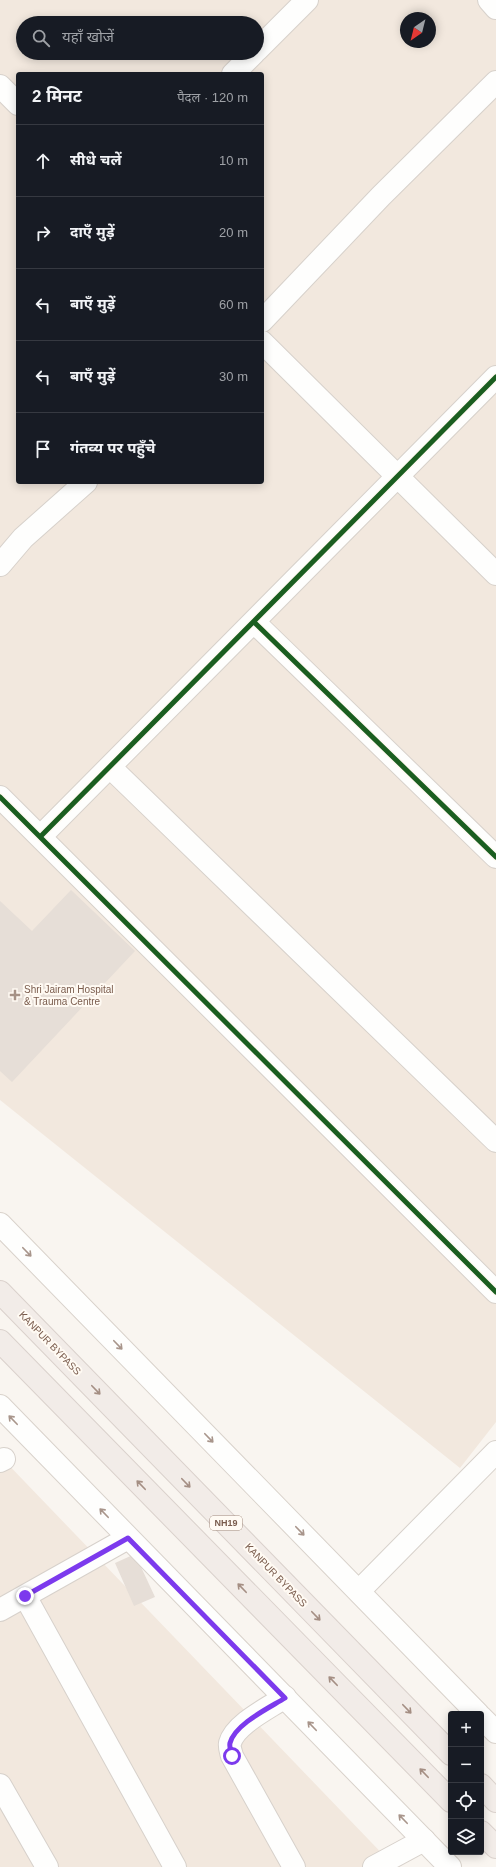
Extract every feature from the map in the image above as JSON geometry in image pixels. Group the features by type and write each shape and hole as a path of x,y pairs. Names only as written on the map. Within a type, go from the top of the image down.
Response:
{"highway":[{"name":"KANPUR BYPASS","path":"0,1292 448,1751"},
{"path":"0,1341 448,1798"},
{"path":"484,1788 496,1801"},
{"path":"484,1835 496,1847"}],"street":[{"path":"264,43 307,0"},
{"path":"489,0 496,8"},
{"path":"235,72 247,60"},
{"path":"264,319 381,196 496,82"},
{"path":"0,86 16,102"},
{"path":"264,344 496,574"},
{"path":"40,836 496,377"},
{"path":"0,565 23,538 84,484"},
{"path":"254,622 496,856"},
{"path":"110,767 496,1141"},
{"path":"0,798 40,836 496,1292"},
{"path":"0,1224 475,1711"},
{"path":"0,1406 450,1867"},
{"path":"358,1591 496,1452"},
{"path":"0,1610 128,1538"},
{"path":"25,1596 175,1867"},
{"path":"285,1698 244,1724 235,1733 230,1744 232,1756 294,1867"},
{"path":"484,1720 496,1732"},
{"path":"0,1785 47,1867"},
{"path":"377,1866 424,1840"}],"shaded area":[{"path":"0,0 496,0 496,1422 460,1468 0,1100"},
{"path":"0,1456 395,1867 0,1867"}],"building":[{"path":"71,890 135,951 12,1082 0,1071 0,901 32,931"},
{"path":"135,1554 155,1597 134,1606 115,1563"}],"cycle path":[{"path":"41,836 496,377"},
{"path":"254,622 496,857"},
{"path":"0,797 496,1292"}],"place":[{"name":"Shri Jairam Hospital & Trauma Centre","path":"15,995"}],"route":[{"path":"25,1596 128,1538 285,1698 244,1724 235,1733 230,1744 232,1756"}]}
